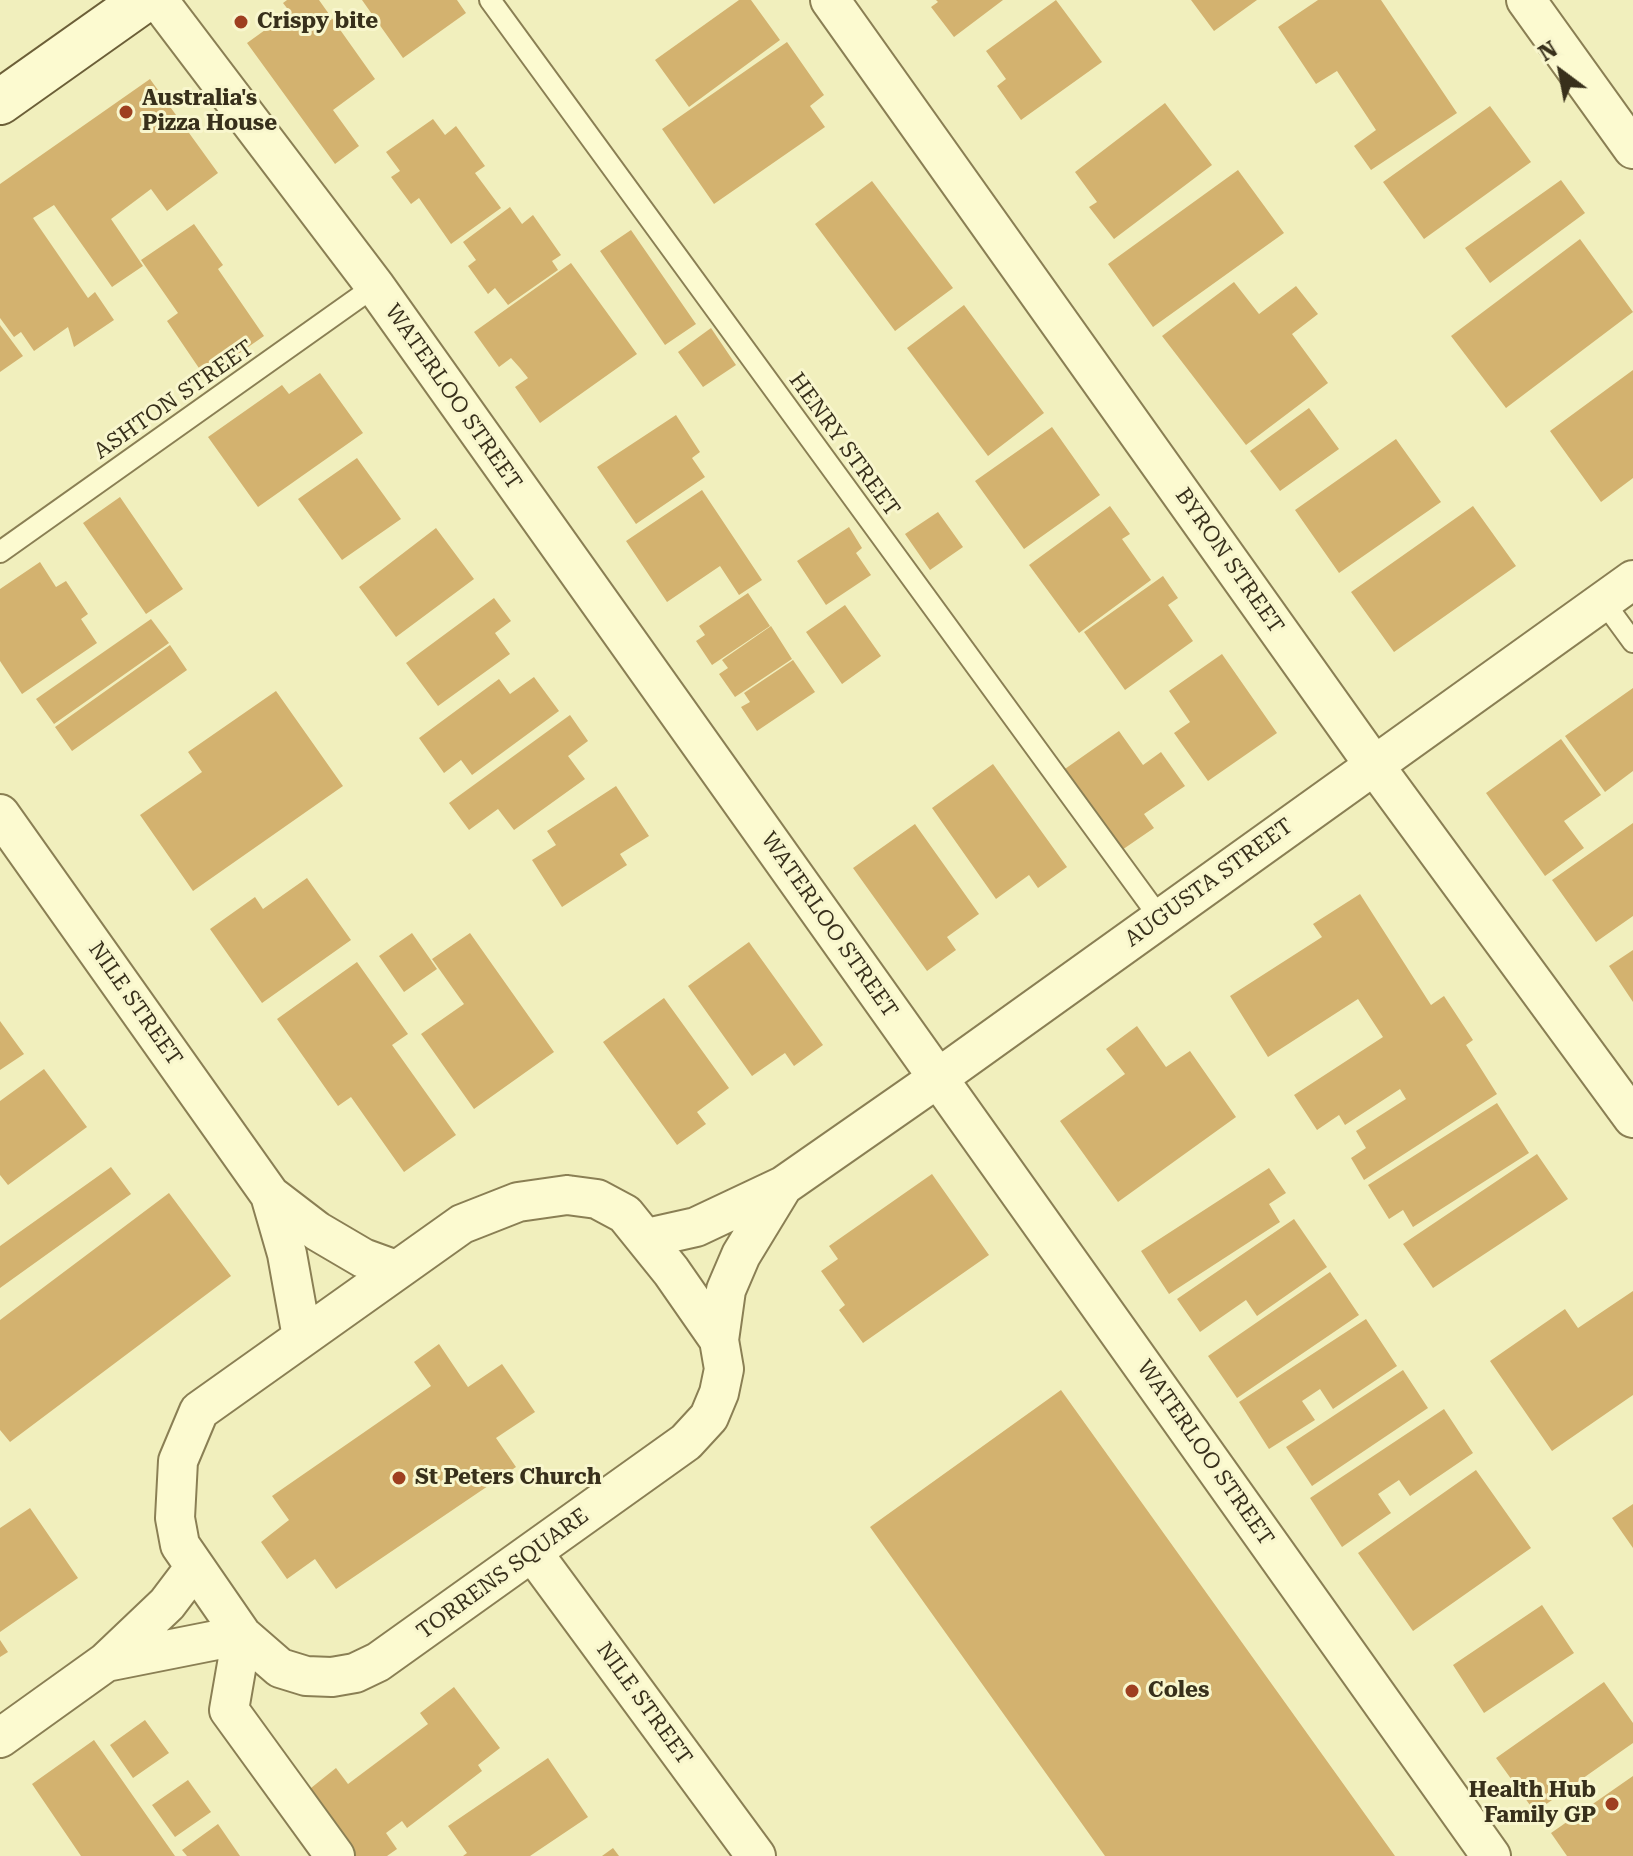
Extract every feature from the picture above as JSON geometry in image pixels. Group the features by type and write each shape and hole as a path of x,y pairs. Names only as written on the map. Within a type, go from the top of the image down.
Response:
{"street":[{"path":"0,102 144,0"},
{"name":"WATERLOO STREET","path":"158,0 375,286 1491,1856"},
{"name":"BYRON STREET","path":"830,0 1374,765 1633,1118"},
{"path":"1526,0 1633,149"},
{"name":"AUGUSTA STREET","path":"647,1238 696,1227 783,1186 1618,590"},
{"name":"NILE STREET","path":"0,814 270,1195 329,1238 363,1258 396,1270"},
{"name":"AUGUSTA STREET","path":"719,1340 726,1290 741,1255 783,1186"},
{"name":"NILE STREET","path":"270,1195 287,1254 302,1337"},
{"name":"TORRENS SQUARE","path":"567,1195 597,1199 625,1214 647,1238 719,1340 724,1369 719,1393 709,1417 686,1442 378,1662 355,1673 332,1677 306,1676 280,1668 242,1635 180,1545 175,1518 178,1461 199,1411 396,1270 462,1224 518,1202 567,1195"},
{"name":"NILE STREET","path":"533,1553 756,1856"},
{"path":"0,1738 106,1662 167,1604 195,1567"},
{"path":"106,1662 242,1635 229,1710 335,1856"}],"lane":[{"name":"HENRY STREET","path":"490,0 1160,918"},
{"name":"ASHTON STREET","path":"0,552 375,286"},
{"path":"1618,590 1633,642"}],"building":[{"path":"287,0 319,0 375,79 333,110 359,146 335,164 247,43 290,12 283,3"},
{"path":"362,0 457,0 466,13 403,58"},
{"path":"739,0 751,0 780,40 689,107 655,60"},
{"path":"936,0 1003,0 954,37 931,7 938,2"},
{"path":"1056,0 1102,62 1021,120 997,86 1006,79 986,51"},
{"path":"1191,0 1257,0 1214,31"},
{"path":"1318,0 1381,0 1457,113 1371,170 1354,146 1376,130 1337,71 1316,84 1278,27"},
{"path":"787,42 824,95 810,106 825,127 714,204 662,129"},
{"path":"150,79 218,173 167,211 151,189 111,219 143,266 112,287 54,205 33,218 88,298 95,292 114,320 74,347 68,327 34,351 21,332 14,337 0,318 0,184"},
{"path":"1165,103 1212,165 1114,239 1089,207 1097,202 1075,172"},
{"path":"1490,106 1531,162 1424,239 1383,182"},
{"path":"433,119 445,135 456,126 485,166 475,173 501,208 451,244 419,198 411,204 391,177 400,171 386,152"},
{"path":"1238,170 1284,233 1153,327 1108,264"},
{"path":"1561,180 1585,213 1490,283 1465,248"},
{"path":"872,181 953,288 895,331 815,224"},
{"path":"510,207 522,224 533,215 561,255 552,261 558,270 508,305 495,288 488,294 468,266 476,260 463,242"},
{"path":"194,224 223,265 218,269 264,336 205,377 167,321 178,313 141,260"},
{"path":"631,230 696,324 665,345 600,251"},
{"path":"1580,239 1633,312 1506,408 1451,336"},
{"path":"571,263 637,354 540,423 515,387 528,378 511,358 499,367 474,332"},
{"path":"1234,282 1259,314 1296,286 1318,314 1292,334 1328,383 1246,445 1162,336"},
{"path":"964,305 1044,413 988,456 907,348"},
{"path":"0,325 23,356 0,372"},
{"path":"711,328 736,365 703,387 678,352"},
{"path":"1633,370 1633,478 1601,502 1550,431"},
{"path":"320,373 363,433 258,507 208,437 282,385 289,394"},
{"path":"1309,408 1339,449 1280,491 1250,451"},
{"path":"676,415 700,452 692,458 705,477 636,524 597,467"},
{"path":"1052,427 1100,495 1024,549 975,481"},
{"path":"1396,439 1441,502 1339,573 1295,510"},
{"path":"357,458 401,519 342,560 298,499"},
{"path":"702,490 762,580 739,595 720,566 667,602 626,541"},
{"path":"120,497 183,589 146,614 83,523"},
{"path":"1110,506 1130,534 1122,539 1151,580 1079,633 1029,565"},
{"path":"1473,506 1516,566 1394,652 1351,592"},
{"path":"938,512 963,547 930,570 905,534"},
{"path":"849,527 862,548 856,553 871,575 826,605 797,561"},
{"path":"436,528 474,579 396,637 359,587"},
{"path":"40,562 56,587 66,581 88,614 81,619 97,643 22,694 0,661 0,589"},
{"path":"1163,576 1178,598 1168,605 1193,641 1125,690 1084,632"},
{"path":"748,593 770,626 712,665 696,641 705,635 699,626"},
{"path":"494,598 511,621 495,633 510,654 438,706 406,663"},
{"path":"845,605 881,656 842,684 806,632"},
{"path":"151,619 169,643 54,724 36,699"},
{"path":"771,626 792,659 735,697 719,674 728,668 722,660"},
{"path":"170,645 187,670 72,751 55,727"},
{"path":"1222,654 1277,733 1208,781 1174,733 1190,722 1169,691"},
{"path":"793,660 815,692 757,731 741,707 750,702 744,693"},
{"path":"534,677 559,711 472,775 461,760 444,773 419,738 499,679 510,694"},
{"path":"1633,688 1633,771 1605,792 1565,736"},
{"path":"276,691 343,786 193,891 140,815 202,772 188,752"},
{"path":"570,715 588,741 568,756 585,779 514,830 498,809 469,830 449,803"},
{"path":"1119,731 1143,765 1161,752 1185,786 1144,814 1154,828 1119,852 1062,771"},
{"path":"1561,739 1601,795 1564,821 1584,848 1545,876 1486,793"},
{"path":"993,764 1067,867 1038,888 1029,875 996,899 932,808"},
{"path":"616,786 649,836 620,854 627,865 562,907 532,860 556,845 547,831"},
{"path":"1633,823 1633,916 1596,942 1552,880"},
{"path":"915,824 979,914 947,937 956,950 927,971 853,868"},
{"path":"307,878 351,940 262,1003 210,929 255,897 263,909"},
{"path":"1360,894 1431,1005 1444,996 1473,1040 1466,1045 1497,1094 1364,1180 1351,1158 1366,1148 1356,1131 1406,1099 1400,1089 1345,1125 1339,1115 1317,1130 1294,1095 1383,1037 1358,999 1268,1057 1230,996 1322,937 1313,924"},
{"path":"412,933 437,969 404,992 379,956"},
{"path":"470,933 554,1052 474,1109 421,1034 464,1004 432,959"},
{"path":"749,942 823,1045 794,1066 785,1053 752,1076 688,986"},
{"path":"1633,950 1633,1002 1609,966"},
{"path":"357,962 408,1034 392,1045 456,1135 404,1172 351,1097 338,1106 277,1019"},
{"path":"664,998 729,1088 697,1112 706,1124 677,1145 603,1042"},
{"path":"0,1021 24,1054 0,1070"},
{"path":"1137,1026 1166,1067 1190,1051 1236,1117 1118,1202 1060,1121 1125,1074 1106,1049"},
{"path":"44,1069 87,1127 8,1185 0,1175 0,1101"},
{"path":"1497,1103 1529,1153 1413,1227 1403,1210 1389,1219 1368,1185"},
{"path":"1537,1154 1568,1199 1433,1288 1403,1244"},
{"path":"111,1167 131,1194 0,1288 0,1246"},
{"path":"1269,1168 1286,1193 1269,1204 1280,1222 1169,1294 1141,1251"},
{"path":"932,1174 989,1255 863,1343 839,1310 845,1305 821,1271 838,1259 829,1246"},
{"path":"169,1193 231,1276 10,1442 0,1430 0,1320"},
{"path":"1294,1219 1327,1267 1257,1316 1246,1300 1200,1332 1177,1299"},
{"path":"1330,1272 1359,1315 1237,1398 1208,1356"},
{"path":"1633,1291 1633,1395 1552,1451 1490,1361 1565,1309 1578,1328"},
{"path":"1366,1319 1397,1366 1333,1409 1320,1389 1302,1401 1315,1420 1269,1449 1239,1402"},
{"name":"St Peters Church","path":"439,1344 468,1387 502,1364 535,1412 496,1438 516,1467 336,1589 315,1559 287,1579 261,1542 289,1520 272,1496 431,1386 414,1362"},
{"path":"1403,1370 1428,1408 1312,1486 1286,1447"},
{"name":"Coles","path":"1061,1390 1395,1856 1105,1856 870,1527"},
{"path":"1444,1409 1473,1453 1410,1496 1399,1480 1378,1494 1391,1513 1342,1547 1310,1498"},
{"path":"1476,1470 1531,1548 1413,1631 1358,1553"},
{"path":"1633,1504 1633,1548 1612,1518"},
{"path":"30,1508 78,1578 0,1632 0,1528"},
{"path":"1542,1605 1574,1653 1484,1713 1453,1665"},
{"path":"0,1640 8,1652 0,1657"},
{"path":"1604,1682 1633,1723 1633,1743 1535,1812 1496,1758"},
{"path":"454,1687 500,1748 478,1765 482,1771 407,1828 402,1821 386,1833 397,1849 387,1856 354,1856 306,1792 336,1768 348,1784 428,1724 420,1713"},
{"path":"145,1720 169,1753 133,1778 110,1745"},
{"path":"94,1740 175,1856 81,1856 32,1784"},
{"path":"548,1758 588,1817 530,1856 463,1856 467,1853 448,1826"},
{"name":"Health Hub Family GP","path":"1633,1776 1633,1856 1567,1856 1551,1833"},
{"path":"188,1780 211,1812 175,1837 152,1805"},
{"path":"218,1824 240,1856 187,1856 182,1850"},
{"path":"613,1848 619,1856 602,1856"}],"place":[{"name":"Crispy bite","path":"241,22"},
{"name":"Australia's Pizza House","path":"126,112"},
{"name":"St Peters Church","path":"399,1478"},
{"name":"Coles","path":"1132,1691"},
{"name":"Health Hub Family GP","path":"1612,1804"}]}
